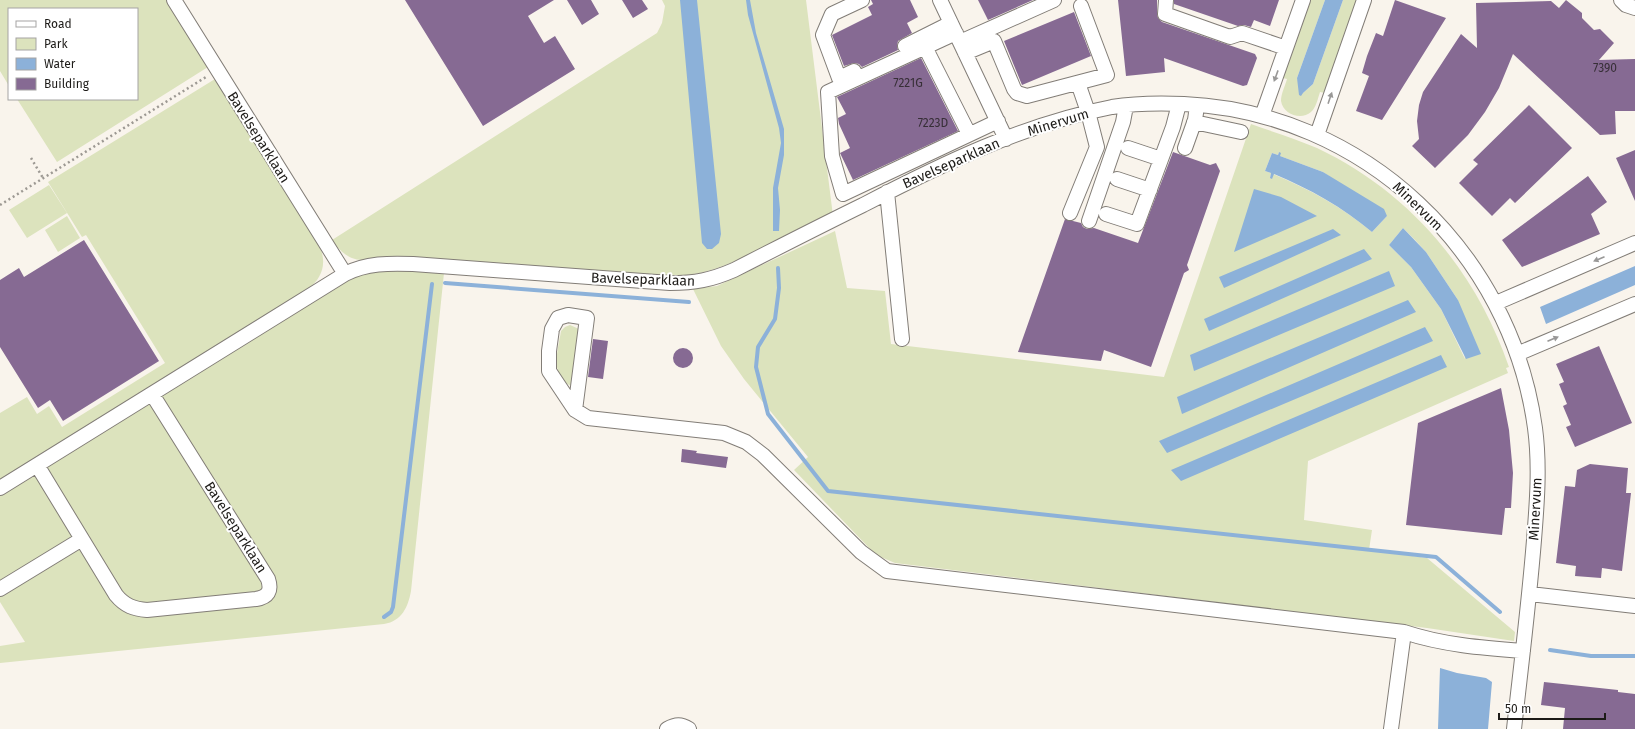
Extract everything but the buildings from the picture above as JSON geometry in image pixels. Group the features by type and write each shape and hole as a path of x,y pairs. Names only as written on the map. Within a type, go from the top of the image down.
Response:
{"street":[{"name":"Bavelseparklaan","path":"174,0 345,274"},
{"path":"862,0 832,14 823,35 839,78 958,38 1054,0"},
{"path":"940,0 1006,139"},
{"path":"1166,0 1165,14 1230,37 1242,33 1286,48"},
{"path":"1262,116 1303,0"},
{"path":"1317,135 1364,0"},
{"path":"1621,0 1626,5 1635,8"},
{"path":"998,121 843,194 832,156 828,92 925,47 958,38 994,41 1014,89 1021,95 1027,96 1107,75 1081,6"},
{"path":"925,47 969,134"},
{"path":"1070,213 1097,147 1088,112 1078,83"},
{"path":"1106,214 1137,224 1173,127 1179,104"},
{"name":"Minervum","path":"1006,139 1088,112 1126,106 1179,104 1235,109 1262,116 1317,135 1358,157 1387,177 1418,202 1463,253 1484,282 1496,303 1517,354 1536,430 1538,468 1530,594 1514,729"},
{"path":"1184,148 1194,122 1198,105"},
{"path":"1089,221 1123,122 1126,106"},
{"path":"1194,122 1241,132"},
{"name":"Bavelseparklaan","path":"0,488 345,274 365,266 403,264 670,283 700,282 718,277 734,270 937,167 1006,139"},
{"path":"1128,148 1161,159"},
{"path":"1117,179 1150,190"},
{"path":"887,192 902,339"},
{"path":"1496,303 1635,243"},
{"path":"1517,354 1635,304"},
{"path":"575,410 587,318 568,315 558,318 552,329 549,351 549,371 575,410 588,418 724,433 746,442 763,455 861,552 887,571 1404,632 1426,639 1471,646 1523,651"},
{"name":"Bavelseparklaan","path":"37,465 119,599 130,606 147,610 265,597 268,594 270,587 266,576 152,394"},
{"path":"0,589 82,539"},
{"path":"1530,594 1635,606"},
{"path":"1391,729 1404,632"},
{"path":"667,729 675,725 684,726 689,729"}],"path":[{"path":"0,205 217,71"},
{"path":"31,158 44,178"}],"green space":[{"path":"0,0 167,0 208,67 57,162 18,100 138,100 138,8 8,8 8,84 0,71"},
{"path":"662,0 806,0 833,216 721,267 699,273 675,276 394,257 359,260 345,254 332,240 657,33 662,23 665,6"},
{"path":"1310,0 1325,0 1297,78 1303,93 1313,84 1343,0 1357,0 1325,93 1320,92 1316,105 1311,112 1307,115 1298,116 1289,113 1282,106 1281,98 1287,79 1283,78"},
{"path":"215,79 320,247 323,265 320,275 308,289 0,480 0,413 27,397 37,414 49,406 62,427 165,363 86,235 82,237 48,182"},
{"path":"1251,124 1317,148 1351,166 1382,187 1410,211 1436,238 1458,267 1478,298 1495,332 1509,367 1506,368 1508,373 1308,461 1304,520 1372,530 1369,550 1427,558 1515,632 1514,641 1427,628 895,563 876,555 794,470 808,457 744,379 721,346 693,289 717,286 835,231 847,288 885,291 891,344 1164,377","holes":["1279,152 1280,156 1323,172 1387,216 1372,232 1349,214 1312,192 1273,174 1272,178 1270,178 1271,173 1265,171 1272,153 1278,155","1403,228 1426,252 1458,300 1465,359 1441,309 1411,267 1389,245"]},
{"path":"49,185 67,213 27,238 9,210"},
{"path":"67,216 80,238 58,252 45,230"},
{"path":"387,270 444,273 411,591 406,608 400,616 395,620 384,624 0,663 0,646 25,642 0,602 0,495 344,282 363,274"},
{"path":"570,325 579,329 574,384 571,386 564,381 557,369 557,354 561,331"}],"water":[{"path":"680,0 697,0 721,234 719,243 712,249 707,249 702,243"},
{"path":"746,0 750,0 756,33 784,129 784,155 778,188 780,210 779,231 773,231 773,188 781,143 779,128 748,15"},
{"path":"1325,0 1343,0 1313,84 1301,96 1299,95 1297,78"},
{"path":"1279,152 1281,153 1280,156 1323,172 1384,209 1387,216 1372,232 1349,214 1313,192 1274,174 1272,179 1270,178 1271,173 1265,171 1272,153 1278,155"},
{"path":"1254,189 1281,197 1317,216 1234,252"},
{"path":"1403,228 1426,252 1458,300 1481,354 1466,359 1441,309 1411,267 1389,245"},
{"path":"1333,229 1341,235 1224,288 1219,277"},
{"path":"1364,249 1372,259 1209,331 1204,319"},
{"path":"1635,266 1635,285 1546,324 1540,307"},
{"path":"1389,271 1395,286 1194,371 1190,355"},
{"path":"1408,300 1416,312 1182,414 1177,397"},
{"path":"1425,327 1433,341 1167,453 1159,441"},
{"path":"1441,355 1447,367 1181,481 1171,470"},
{"path":"1440,668 1457,673 1486,678 1492,682 1488,729 1438,729"}],"waterway":[{"path":"778,268 779,288 775,319 758,347 756,367 768,414 828,491 1436,557 1500,612"},
{"path":"445,283 689,302"},
{"path":"384,617 391,612 393,607 432,284"},
{"path":"1550,650 1591,656 1635,656"}]}
